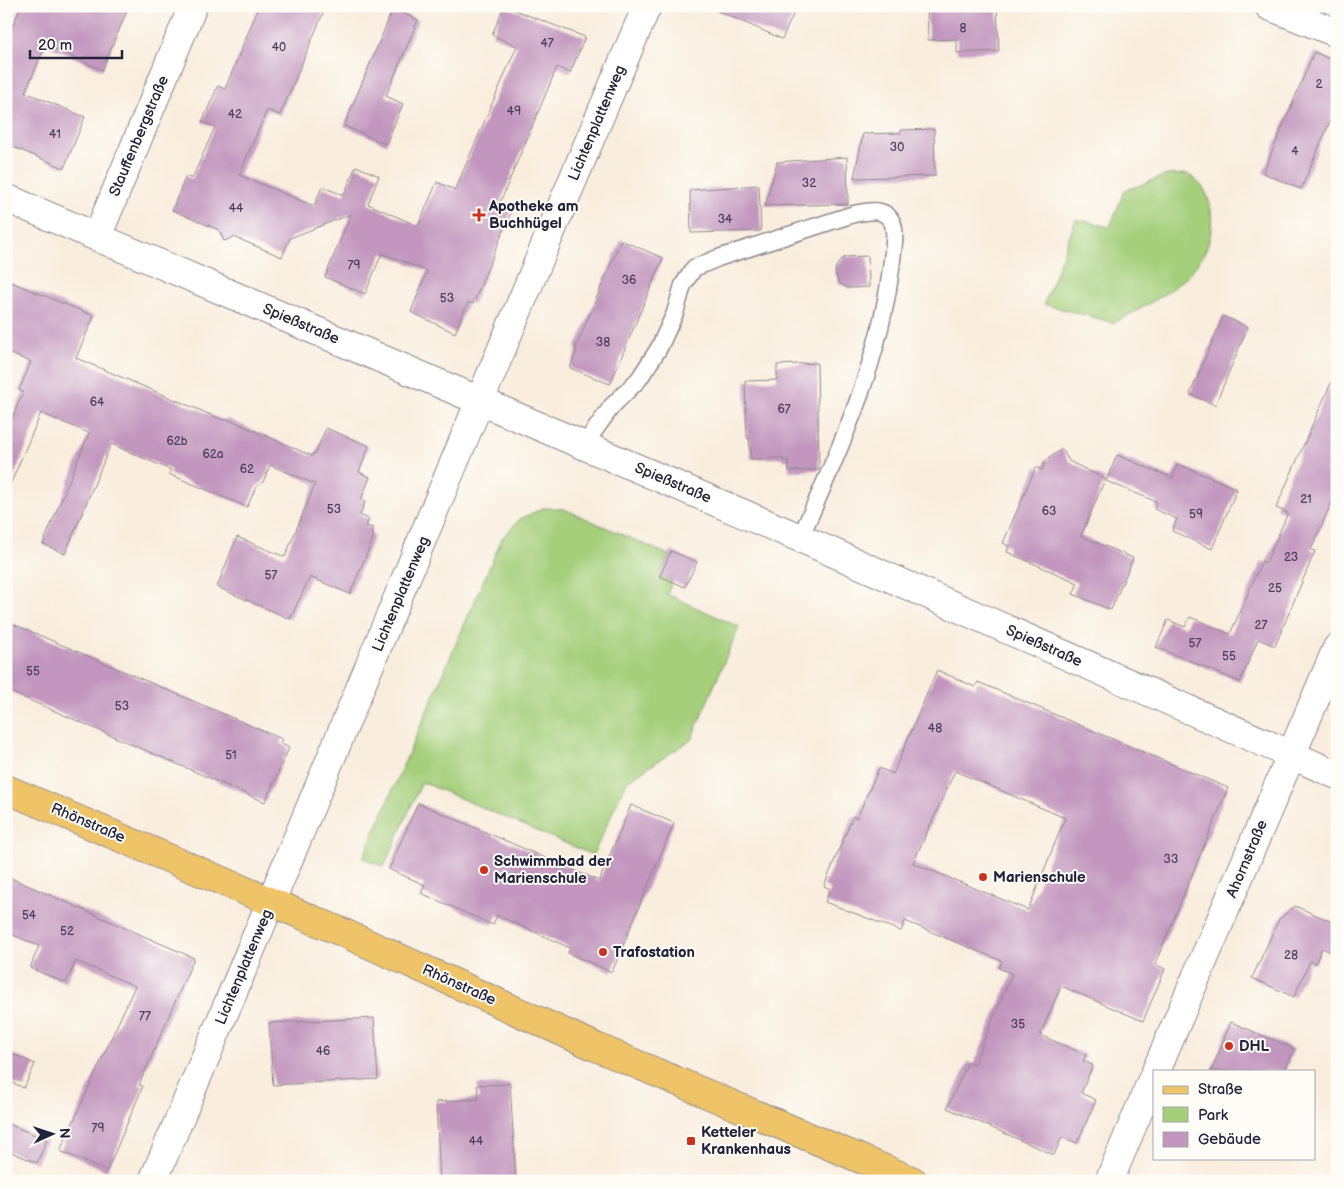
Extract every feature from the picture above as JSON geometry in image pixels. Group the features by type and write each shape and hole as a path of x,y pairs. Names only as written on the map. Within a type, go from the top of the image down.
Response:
{"main road":[{"name":"Rhönstraße","path":"6,789 272,902 596,1047 913,1181"}],"street":[{"name":"Stauffenbergstraße","path":"97,237 193,6"},
{"name":"Lichtenplattenweg","path":"153,1181 648,6"},
{"path":"1269,6 1337,33"},
{"name":"Spießstraße","path":"6,198 800,538 1337,775"},
{"name":"Ahornstraße","path":"1156,1070 1337,648"},
{"path":"1109,1181 1153,1076"}],"lane":[{"path":"584,445 607,412 639,378 659,348 675,313 683,285 694,268 718,258 854,214 871,211 884,213 892,222 894,238 885,306 850,421 800,538"}],"green space":[{"path":"1187,174 1201,185 1209,199 1211,232 1205,251 1195,267 1182,280 1149,304 1114,323 1044,304 1076,219 1110,227 1124,191 1167,175"},
{"path":"543,508 564,509 669,555 660,575 672,582 667,594 739,627 691,740 627,781 593,855 422,782 384,867 363,858 502,538 520,519"}],"building":[{"path":"21,6 129,6 102,70 46,45 25,92 85,117 64,168 6,144 6,42"},
{"path":"259,6 326,6 280,115 267,110 239,175 314,206 322,187 344,195 356,166 379,176 368,204 418,226 437,182 455,190 517,46 492,35 504,6 585,37 570,73 557,67 499,205 512,210 473,304 468,302 455,333 411,312 427,271 382,253 365,294 325,277 351,214 290,238 282,257 234,237 224,241 219,230 172,210 186,176 192,179 215,127 202,122 218,86 225,89"},
{"path":"707,6 797,6 782,39"},
{"path":"927,6 997,6 999,51 957,53 957,39 928,40"},
{"path":"393,9 418,20 386,96 403,104 386,144 344,126"},
{"path":"1314,52 1337,62 1337,105 1301,189 1263,173"},
{"path":"934,129 935,176 854,178 863,134 901,133 901,130"},
{"path":"847,157 848,204 765,206 777,162"},
{"path":"759,185 761,231 691,233 690,190"},
{"path":"621,240 663,258 610,384 570,368 577,350 575,349"},
{"path":"868,256 869,287 848,288 839,283 835,273 840,261 845,257"},
{"path":"6,280 94,316 76,358 223,420 228,419 312,456 313,453 315,454 326,428 369,446 359,472 370,477 361,500 365,502 360,515 369,519 366,526 373,528 371,534 374,536 350,594 310,577 290,619 217,587 237,537 285,557 315,484 270,465 263,482 256,487 247,507 169,474 171,470 111,444 65,554 43,544 89,433 41,413 6,494 6,432 23,392 19,390 31,362 6,352"},
{"path":"1223,316 1248,327 1215,405 1190,394"},
{"path":"817,363 819,470 789,471 788,460 783,461 783,458 751,459 749,438 747,438 745,381 777,380 777,365"},
{"path":"1337,369 1337,490 1311,550 1315,551 1275,646 1258,639 1240,682 1156,647 1168,620 1185,627 1190,617 1230,634 1262,561 1266,563 1288,513 1276,508"},
{"path":"1062,449 1069,461 1105,479 1081,536 1133,558 1111,610 1073,594 1078,583 1007,552 1009,546 1003,543 1036,467 1042,470 1045,461"},
{"path":"1117,455 1172,478 1178,464 1237,489 1212,549 1172,531 1177,519 1154,509 1157,502 1106,481"},
{"path":"671,551 697,562 685,587 660,576"},
{"path":"6,621 282,739 280,743 289,748 265,802 6,690"},
{"path":"937,670 975,687 978,682 1228,788 1155,964 1165,969 1143,1021 1061,986 1040,1035 1086,1055 1083,1061 1093,1065 1081,1093 1096,1100 1077,1143 1062,1137 1054,1155 947,1108 968,1062 974,1064 1012,974 999,968 1002,961 905,921 901,931 825,902 830,889 824,886 853,816 857,818 879,768 893,774","holes":["955,771 1065,818 1028,910 913,863"]},
{"path":"418,803 599,881 631,805 674,823 612,972 568,953 570,948 497,915 493,925 421,893 425,885 389,869"},
{"path":"6,876 194,958 139,1085 143,1086 107,1171 60,1151 135,986 76,961 66,983 30,968 39,946 6,932"},
{"path":"1295,906 1337,924 1337,955 1322,948 1315,964 1310,961 1294,997 1252,978 1279,919"},
{"path":"374,1018 378,1079 273,1085 269,1023"},
{"path":"1231,1022 1294,1049 1285,1070 1211,1070"},
{"path":"6,1051 35,1064 24,1088 6,1080"},
{"path":"510,1084 516,1181 440,1181 436,1102 479,1099 477,1085"},
{"path":"6,1123 47,1140 37,1163 6,1150"}],"place":[{"name":"Apotheke am Buchhügel","path":"479,215"},
{"name":"Schwimmbad der Marienschule","path":"484,870"},
{"name":"Marienschule","path":"983,877"},
{"name":"Trafostation","path":"603,952"},
{"name":"DHL","path":"1229,1046"},
{"name":"Ketteler Krankenhaus","path":"691,1141"}]}
